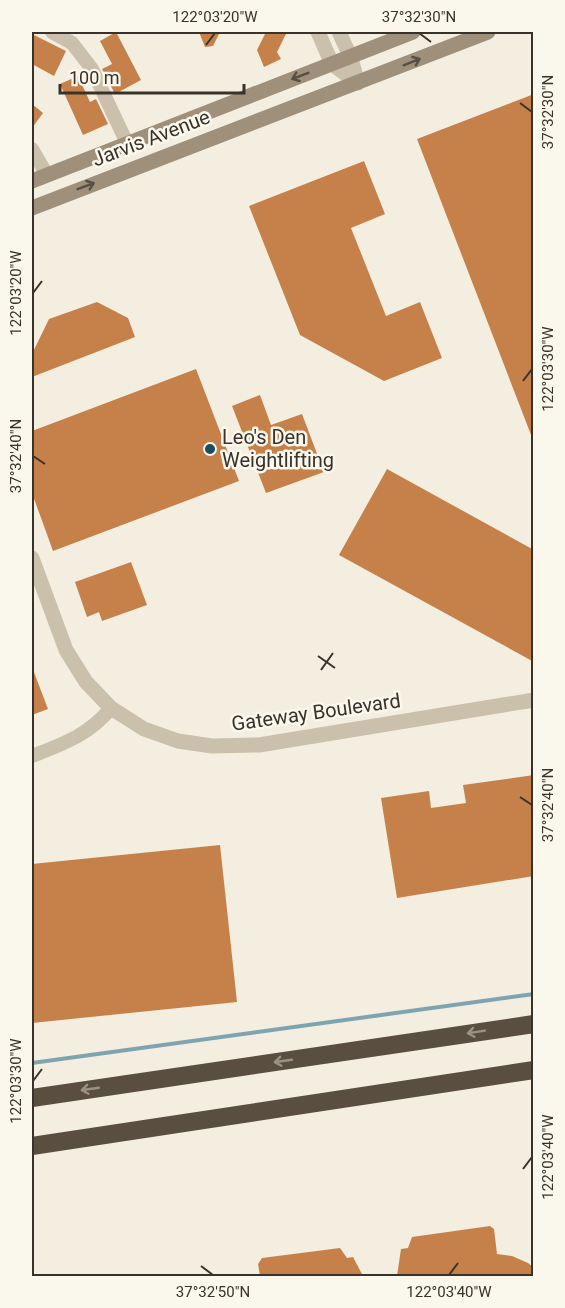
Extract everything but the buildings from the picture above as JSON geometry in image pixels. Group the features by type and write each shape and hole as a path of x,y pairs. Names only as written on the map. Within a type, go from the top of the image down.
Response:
{"highway":[{"path":"32,1098 534,1023"},
{"path":"32,1134 534,1059"},
{"path":"32,1146 534,1070"}],"main road":[{"name":"Jarvis Avenue","path":"32,181 413,32"},
{"name":"Jarvis Avenue","path":"32,208 488,32"}],"street":[{"path":"52,32 72,43 92,69 128,143"},
{"path":"318,32 332,63 358,83"},
{"path":"339,32 351,56 358,83"},
{"path":"32,149 46,175"},
{"name":"Gateway Boulevard","path":"32,558 66,650 86,682 111,708 144,729 178,741 212,746 247,745 534,700"},
{"path":"32,756 72,741 97,725 111,708"}],"waterway":[{"path":"32,1063 534,994"}],"place":[{"name":"Leo's Den Weightlifting","path":"210,449"}]}
